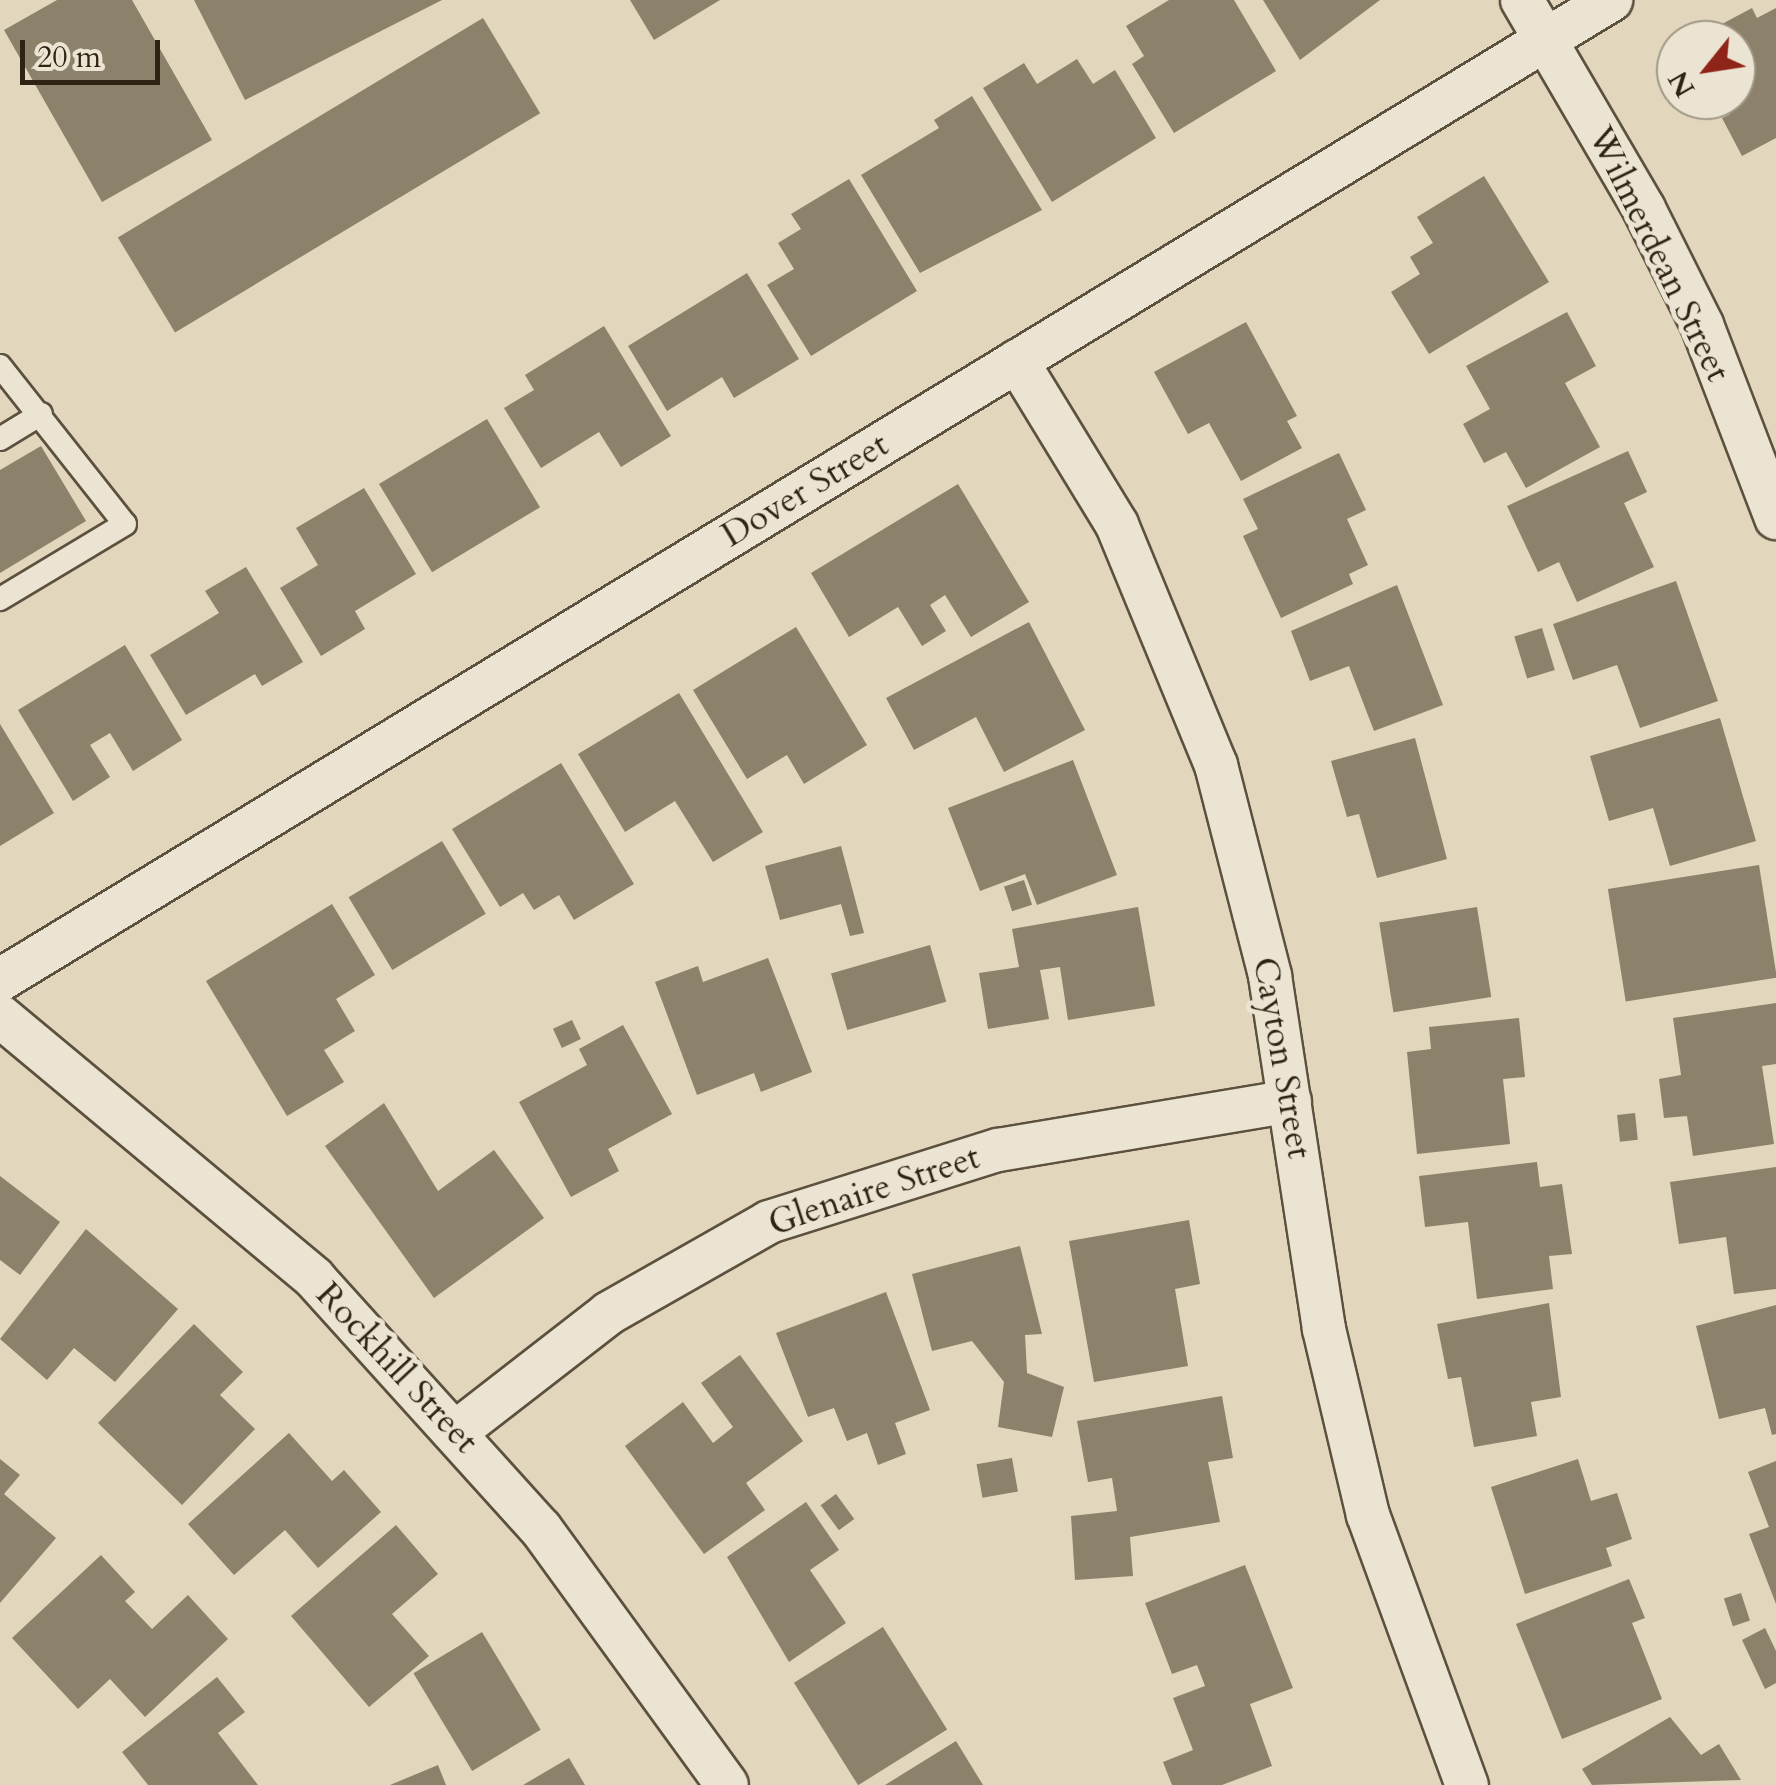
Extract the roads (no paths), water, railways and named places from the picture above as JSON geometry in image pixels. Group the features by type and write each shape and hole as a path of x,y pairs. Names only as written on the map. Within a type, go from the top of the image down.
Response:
{"street":[{"name":"Wilmerdean Street","path":"1522,0 1702,325 1776,518"},
{"name":"Dover Street","path":"0,980 1610,0"},
{"name":"Cayton Street","path":"1017,361 1117,525 1171,640 1249,887 1290,1101 1324,1329 1368,1516 1468,1785"},
{"name":"Rockhill Street","path":"0,1016 314,1278 457,1431 553,1544 727,1785"},
{"name":"Glenaire Street","path":"457,1431 608,1313 769,1222 998,1150 1290,1101"}],"lane":[{"path":"0,366 126,524 0,599"},
{"path":"0,439 41,414"}]}
